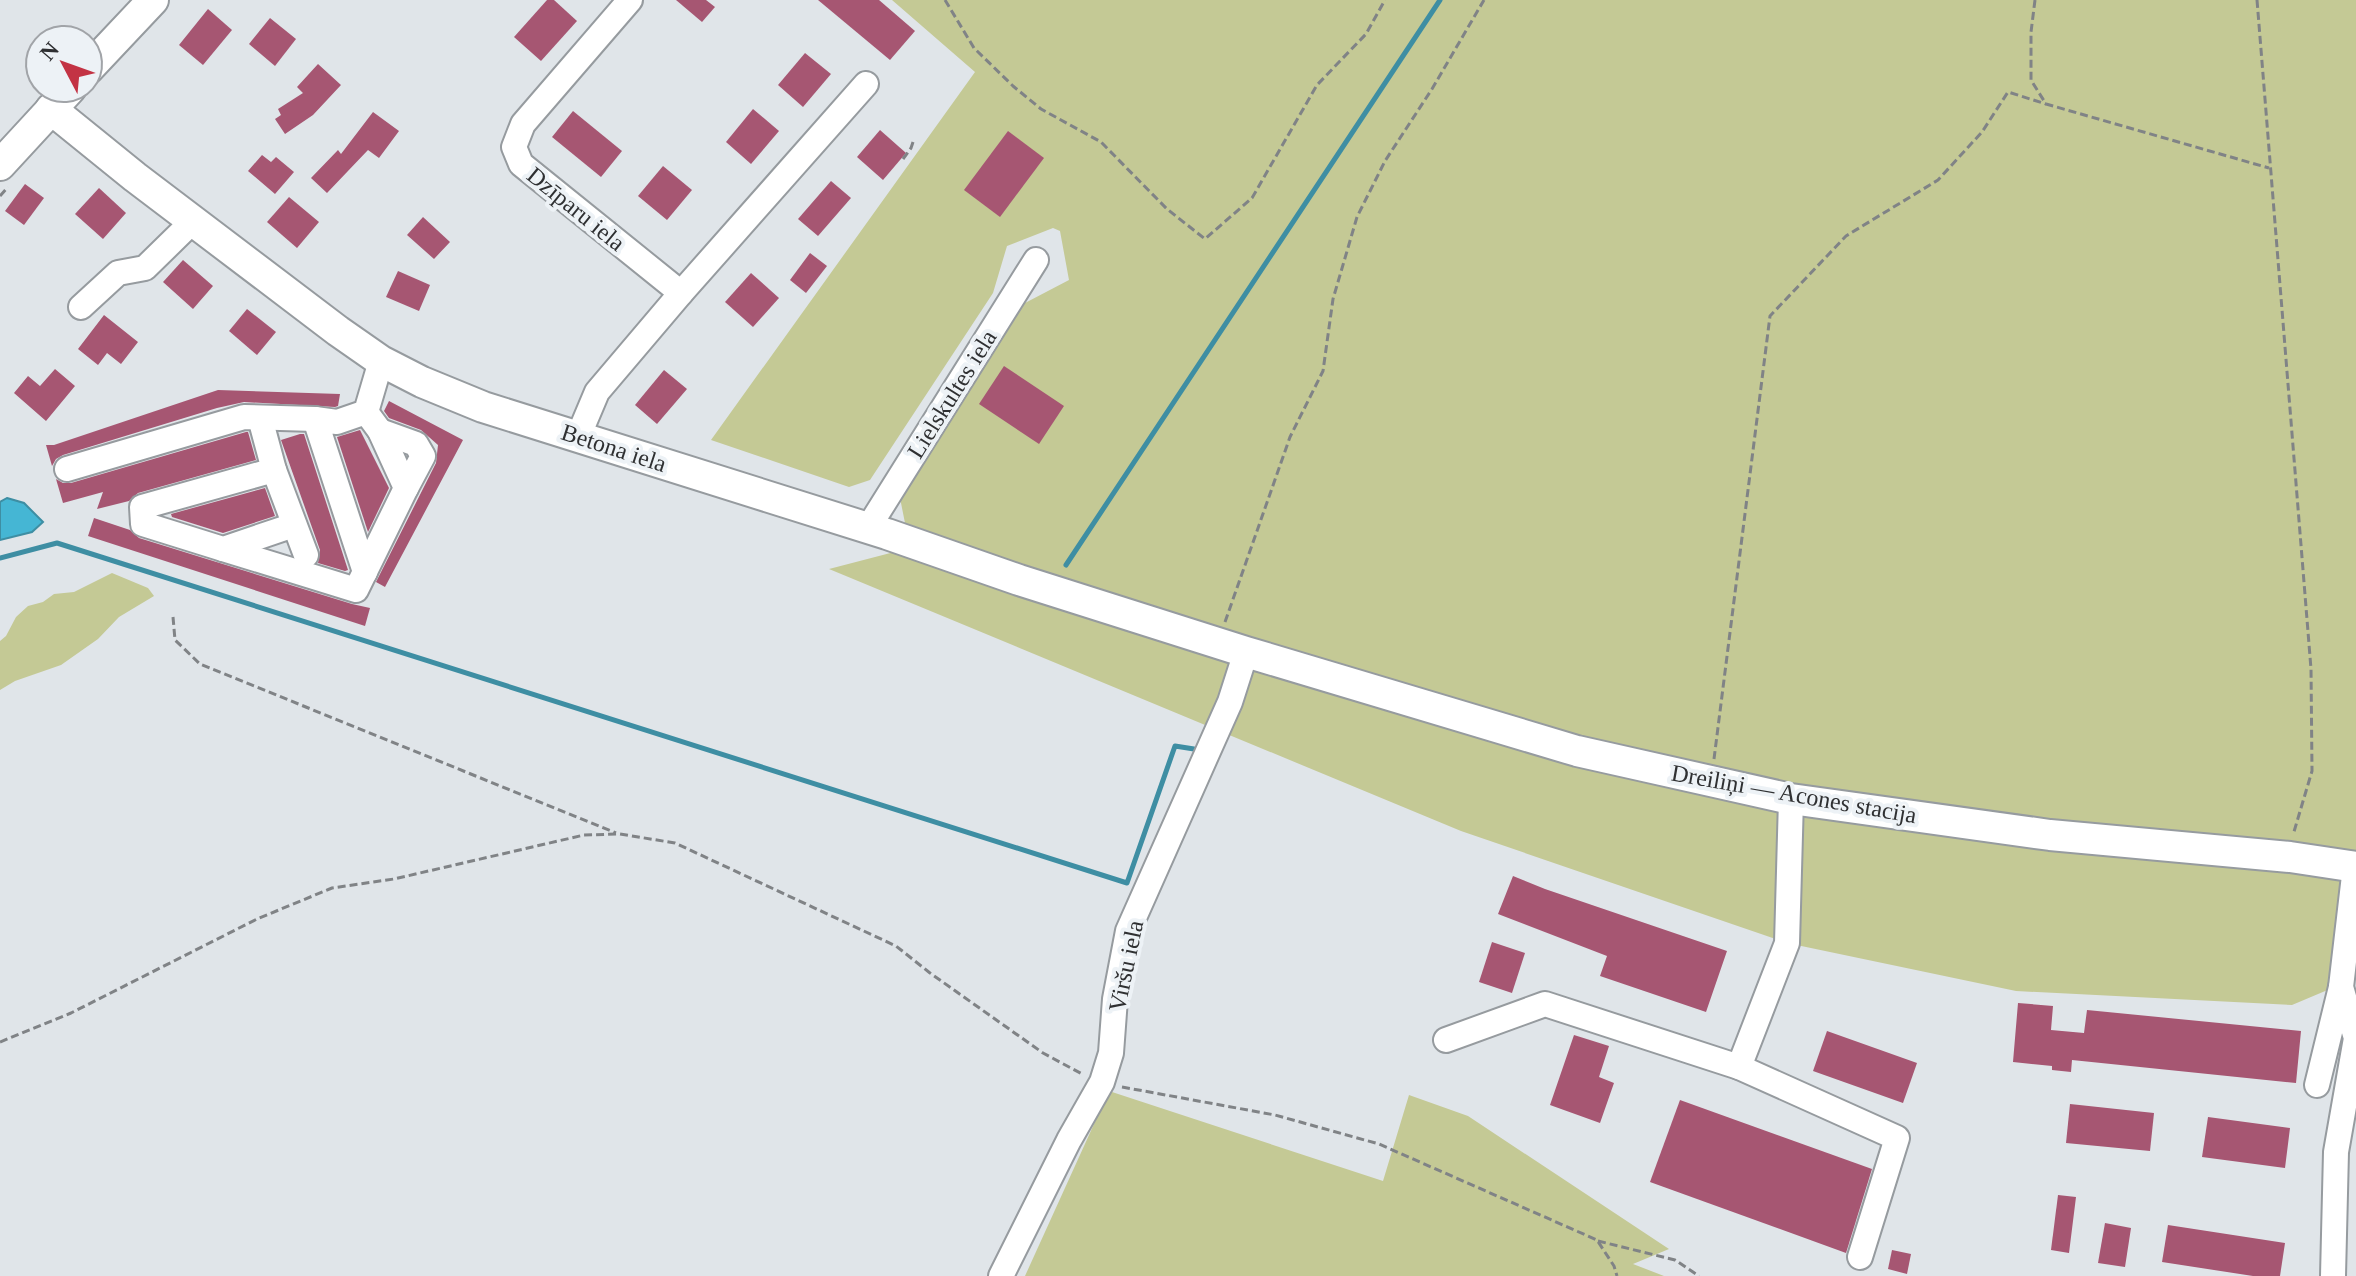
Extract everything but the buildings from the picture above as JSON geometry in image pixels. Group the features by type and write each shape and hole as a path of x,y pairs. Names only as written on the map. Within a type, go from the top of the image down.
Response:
{"main road":[{"path":"104,52 153,0"},
{"path":"0,165 56,104"},
{"name":"Betona iela","path":"67,104 193,221 294,300 381,361 422,382 483,407 868,528 1246,652"},
{"name":"Dreiliņi — Acones stacija","path":"1246,652 1563,747 1791,799 2050,835 2290,857 2356,867"}],"street":[{"name":"Dzīparu iela","path":"630,0 523,124 514,147 521,164 681,293"},
{"path":"578,437 597,392 866,84"},
{"path":"81,307 118,273 145,268 193,221"},
{"name":"Lielskultes iela","path":"868,528 1036,260"},
{"path":"274,470 142,507 143,524 356,590 406,488 373,421 381,361"},
{"path":"67,469 244,417 373,421"},
{"path":"260,418 274,470 306,555"},
{"path":"315,419 365,572"},
{"path":"223,549 294,525"},
{"name":"Viršu iela","path":"1001,1276 1069,1140 1102,1082 1111,1053 1115,999 1128,931 1230,702 1246,652"},
{"path":"1739,1067 1787,943 1791,799"},
{"path":"2317,1085 2341,987 2356,867"},
{"path":"2333,1276 2336,1152 2356,1038 2341,987"},
{"path":"1446,1040 1545,1004 1739,1067 1897,1138 1860,1257"}],"path":[{"path":"945,0 974,48 1013,86 1041,109 1101,142 1167,209 1205,239 1252,198 1317,85 1366,34 1385,0"},
{"path":"1231,605 1290,437 1323,371 1333,299 1357,217 1385,161 1484,0"},
{"path":"2035,0 2031,80 2046,104"},
{"path":"2257,0 2313,717 2312,771 2293,831 2290,857"},
{"path":"1711,783 1770,316 1846,236 1938,180 1982,132 2008,92 2271,168"},
{"path":"903,159 914,139"},
{"path":"173,617 175,640 200,664 620,834"},
{"path":"0,1042 71,1013 257,919 332,888 394,879 584,835 620,834 675,843 855,924 896,946 1043,1053 1102,1082 1145,1094 1275,1115 1379,1144 1597,1240 1675,1260 1699,1276"},
{"path":"1597,1240 1617,1276"}],"green space":[{"path":"892,0 2356,0 2356,978 2292,1005 2016,991 1787,943 1461,831 829,569 948,538 905,523 900,498 1025,303 1069,280 1060,231 1053,228 1007,246 993,293 870,480 849,487 711,440 975,72"},
{"path":"112,573 148,588 154,596 119,617 98,639 61,665 15,681 0,690 0,641 16,617 28,606 43,602 54,594 74,592"},
{"path":"1109,1091 1383,1181 1409,1095 1468,1116 1669,1249 1633,1264 1664,1276 1025,1276"}],"water":[{"path":"7,498 24,503 43,522 32,532 0,540 0,502"}],"waterway":[{"path":"1066,565 1440,0"},
{"path":"0,558 57,543 1127,883 1175,746 1194,749"}]}
